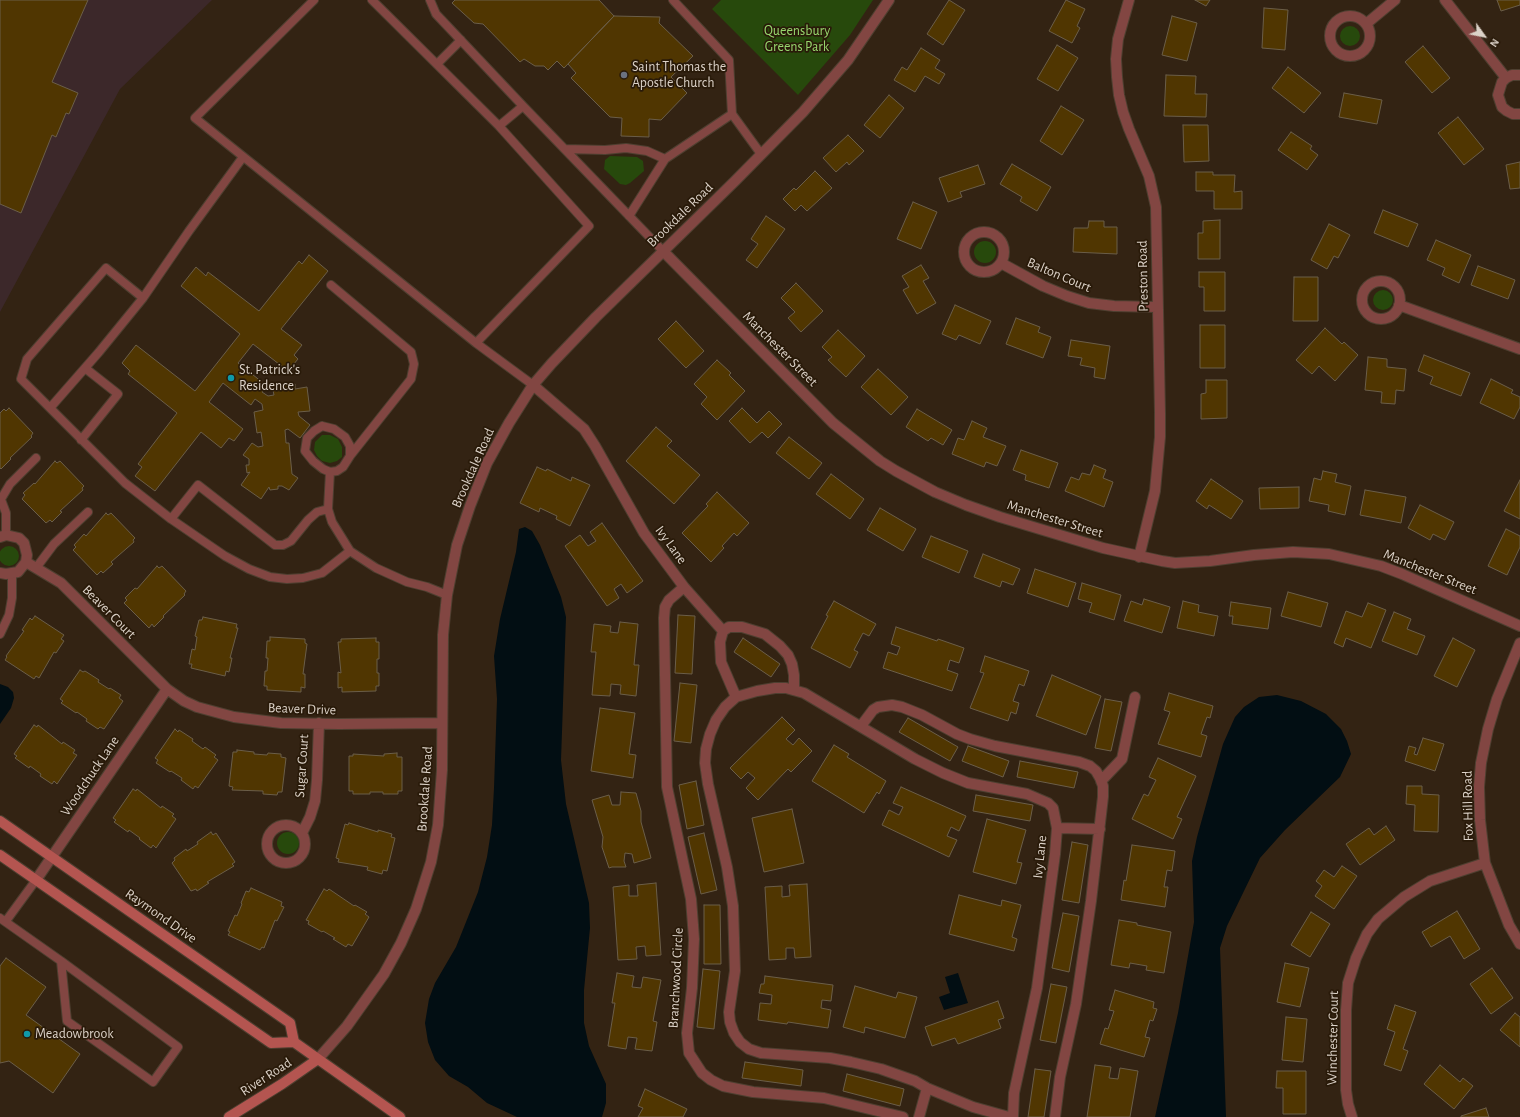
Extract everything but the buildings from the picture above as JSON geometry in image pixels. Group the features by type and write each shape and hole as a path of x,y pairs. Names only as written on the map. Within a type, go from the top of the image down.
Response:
{"street":[{"name":"Brookdale Road","path":"318,1059 347,1026 384,974 416,909 431,862 438,825 442,770 443,635 447,595 457,545 487,463 509,423 533,385 552,363 596,317 803,112 848,60 889,0"},
{"name":"Preston Road","path":"1129,0 1118,39 1116,58 1119,95 1129,129 1144,161 1153,190 1156,207 1160,437 1154,491 1139,557"},
{"path":"1366,24 1395,0"},
{"path":"1445,0 1506,78"},
{"path":"1350,16 1356,17 1366,24 1370,36 1366,48 1362,52 1350,56 1344,55 1334,48 1331,43 1330,30 1338,20 1350,16"},
{"path":"1520,75 1512,75 1506,78 1499,88 1498,95 1499,101 1507,111 1513,114 1520,114"},
{"name":"Manchester Street","path":"663,251 833,423 861,447 891,468 923,486 966,505 1102,548 1139,557 1175,562 1210,561 1254,555 1293,552 1329,554 1381,566 1520,626"},
{"name":"Balton Court","path":"1001,263 1043,286 1089,303 1114,306 1157,307"},
{"path":"1399,305 1520,350"},
{"name":"Ivy Lane","path":"533,385 584,429 644,533 684,587 723,632"},
{"path":"0,573 12,574 18,572 26,562 26,549 24,543 19,538 3,536"},
{"name":"Beaver Court","path":"26,562 60,582 167,689"},
{"name":"Branchwood Circle","path":"684,587 670,600 666,607 664,618 667,787 690,899 694,939 692,988 687,1033 689,1053 702,1073 711,1080 723,1086 753,1092 824,1098 903,1117"},
{"path":"794,690 792,664 780,646 765,634 742,627 728,627 723,632 720,642 722,662 736,697 725,707 716,720 706,749 705,763 708,784 727,867 733,906 735,971 729,1012 730,1022 734,1033 740,1042 749,1049 761,1052 805,1055 852,1062 881,1069 915,1081 927,1088 973,1107 1010,1117"},
{"name":"Fox Hill Road","path":"1520,643 1497,699 1488,729 1481,764 1479,787 1480,820 1485,864 1509,924 1520,944"},
{"name":"Ivy Lane","path":"736,697 775,688 794,690 817,700 915,759 943,773 968,783 1027,794 1048,802 1053,808 1057,828 1055,854 1037,988 1014,1093 1013,1117"},
{"name":"Beaver Drive","path":"167,689 184,701 197,707 234,718 281,723 442,723"},
{"name":"Woodchuck Lane","path":"36,880 167,689"},
{"path":"1101,781 1122,759 1135,697"},
{"path":"861,726 873,710 878,707 892,705 902,707 922,714 956,734 970,739 995,746 1079,762 1090,766 1096,771 1101,781 1103,797 1100,829 1083,965 1060,1077 1056,1117"},
{"name":"Sugar Court","path":"302,833 310,817 315,801 319,723"},
{"name":"Raymond Drive","path":"0,821 290,1023 294,1042"},
{"path":"1057,828 1100,829"},
{"path":"0,855 271,1043 294,1042 400,1117"},
{"name":"Winchester Court","path":"1352,1117 1346,1090 1346,1010 1348,983 1356,958 1367,934 1378,919 1404,897 1430,881 1485,864"},
{"name":"River Road","path":"229,1117 282,1084 318,1059"},
{"path":"919,1117 927,1088"}],"lane":[{"path":"314,0 195,118 476,343 533,385"},
{"path":"372,0 499,126 589,226 476,343"},
{"path":"430,0 436,14 663,251"},
{"path":"673,0 729,60 732,114 761,154"},
{"path":"437,64 461,40"},
{"path":"499,126 523,106"},
{"path":"629,216 665,159 732,114"},
{"path":"565,149 606,150 626,148 647,151 665,159"},
{"path":"50,408 143,298 189,231 243,157"},
{"path":"143,298 106,268 27,360 21,379 124,483 171,519 225,556 249,569 270,577 287,579 303,578 322,573 350,551"},
{"path":"331,285 411,352 414,364 411,379 343,467 337,471 330,472 323,469 313,461 305,451 307,438 322,426 334,429 345,437 350,446 350,456"},
{"path":"81,440 118,394 85,368"},
{"path":"3,536 6,514 1,498 10,484 36,458"},
{"path":"330,472 328,509 332,522 350,551 376,568 407,582 447,595"},
{"path":"171,519 198,485 275,545 283,545 291,541 308,520 317,512 328,509"},
{"path":"36,568 54,544 88,512"},
{"path":"0,634 9,615 12,598 12,574"},
{"path":"36,880 3,920 61,961 178,1046 153,1082 67,1021 61,961"}],"shaded area":[{"path":"0,0 212,0 120,89 0,312"},
{"path":"525,527 532,531 540,545 561,597 566,617 561,760 566,804 589,903 590,928 584,990 584,1023 589,1046 606,1084 606,1103 602,1117 517,1117 487,1103 468,1087 449,1076 435,1060 428,1042 425,1023 429,999 435,983 456,947 478,892 487,857 492,825 494,788 497,699 494,656 500,619 516,552 519,529"},
{"path":"0,684 8,687 13,692 14,698 11,708 0,724"},
{"path":"1277,695 1301,701 1326,714 1341,729 1351,754 1340,777 1285,830 1260,858 1227,926 1220,948 1226,1117 1155,1117 1178,1013 1194,922 1192,861 1197,837 1223,744 1235,717 1244,707 1259,697"},
{"path":"958,973 968,1003 944,1010 939,997 950,993 945,977"}],"green space":[{"name":"Queensbury Greens Park","path":"721,0 873,0 850,35 798,95 712,9"},
{"path":"1350,26 1357,29 1360,36 1357,43 1350,46 1343,43 1340,36 1343,29"},
{"path":"610,156 637,157 643,161 644,171 630,183 626,185 620,184 604,169 605,160"},
{"path":"985,241 993,244 996,252 993,260 985,263 977,260 974,252 977,244"},
{"path":"1383,290 1390,293 1393,300 1390,307 1383,310 1376,307 1373,300 1376,293"},
{"path":"322,435 330,435 338,439 342,447 342,457 337,461 330,463 322,461 317,456 314,450 315,442"},
{"path":"5,546 13,546 19,552 19,560 13,566 5,566 -1,560 -1,552"},
{"path":"288,832 296,835 299,843 296,851 288,854 280,851 277,843 280,835"}],"place":[{"name":"Saint Thomas the Apostle Church","path":"624,75"},
{"name":"St. Patrick's Residence","path":"231,378"},
{"name":"Meadowbrook","path":"27,1034"}]}
